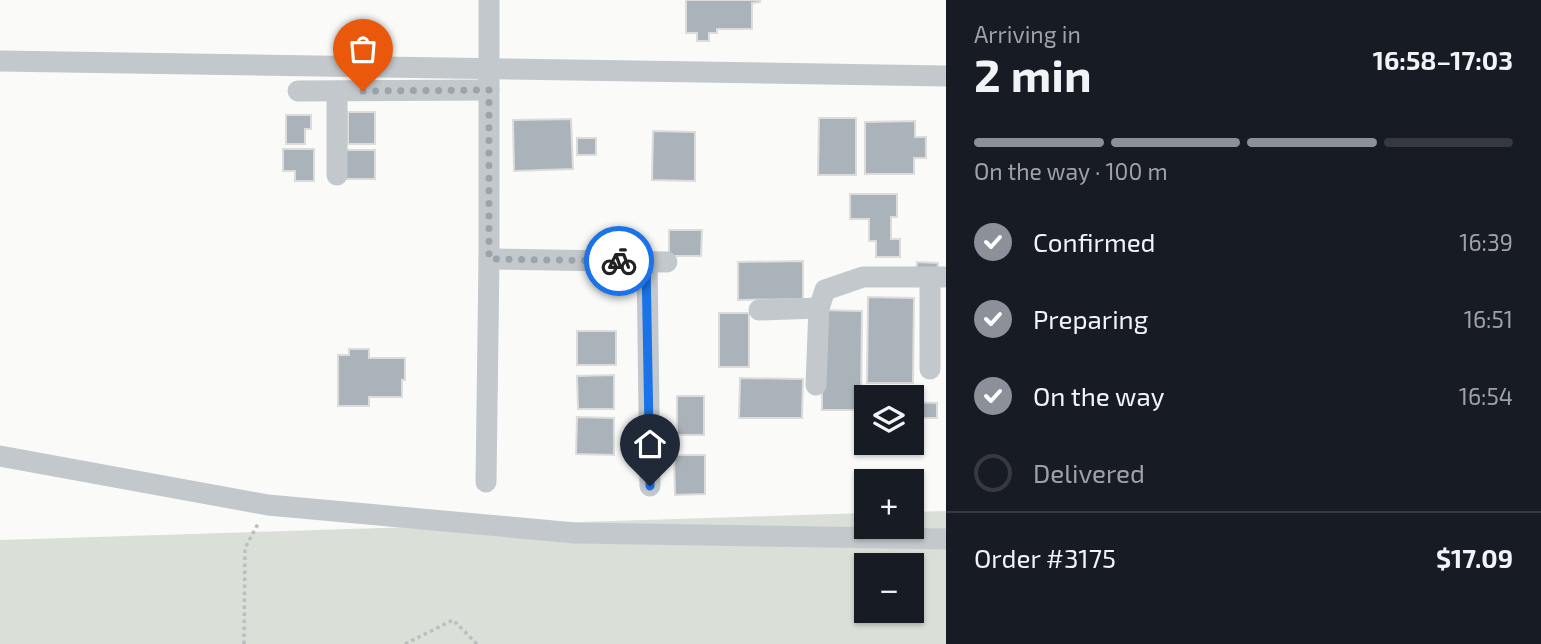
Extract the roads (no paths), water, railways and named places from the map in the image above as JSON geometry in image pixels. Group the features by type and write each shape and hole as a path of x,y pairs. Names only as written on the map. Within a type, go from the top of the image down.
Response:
{"street":[{"path":"486,482 489,0"},
{"path":"0,61 489,80 946,76"},
{"path":"298,91 337,91 489,80"},
{"path":"337,91 337,175"},
{"path":"489,259 657,262 650,486"},
{"path":"816,385 819,307 825,290 863,278 938,278 930,369"},
{"path":"759,310 819,307"},
{"path":"0,456 268,505 575,533 946,539"}]}
